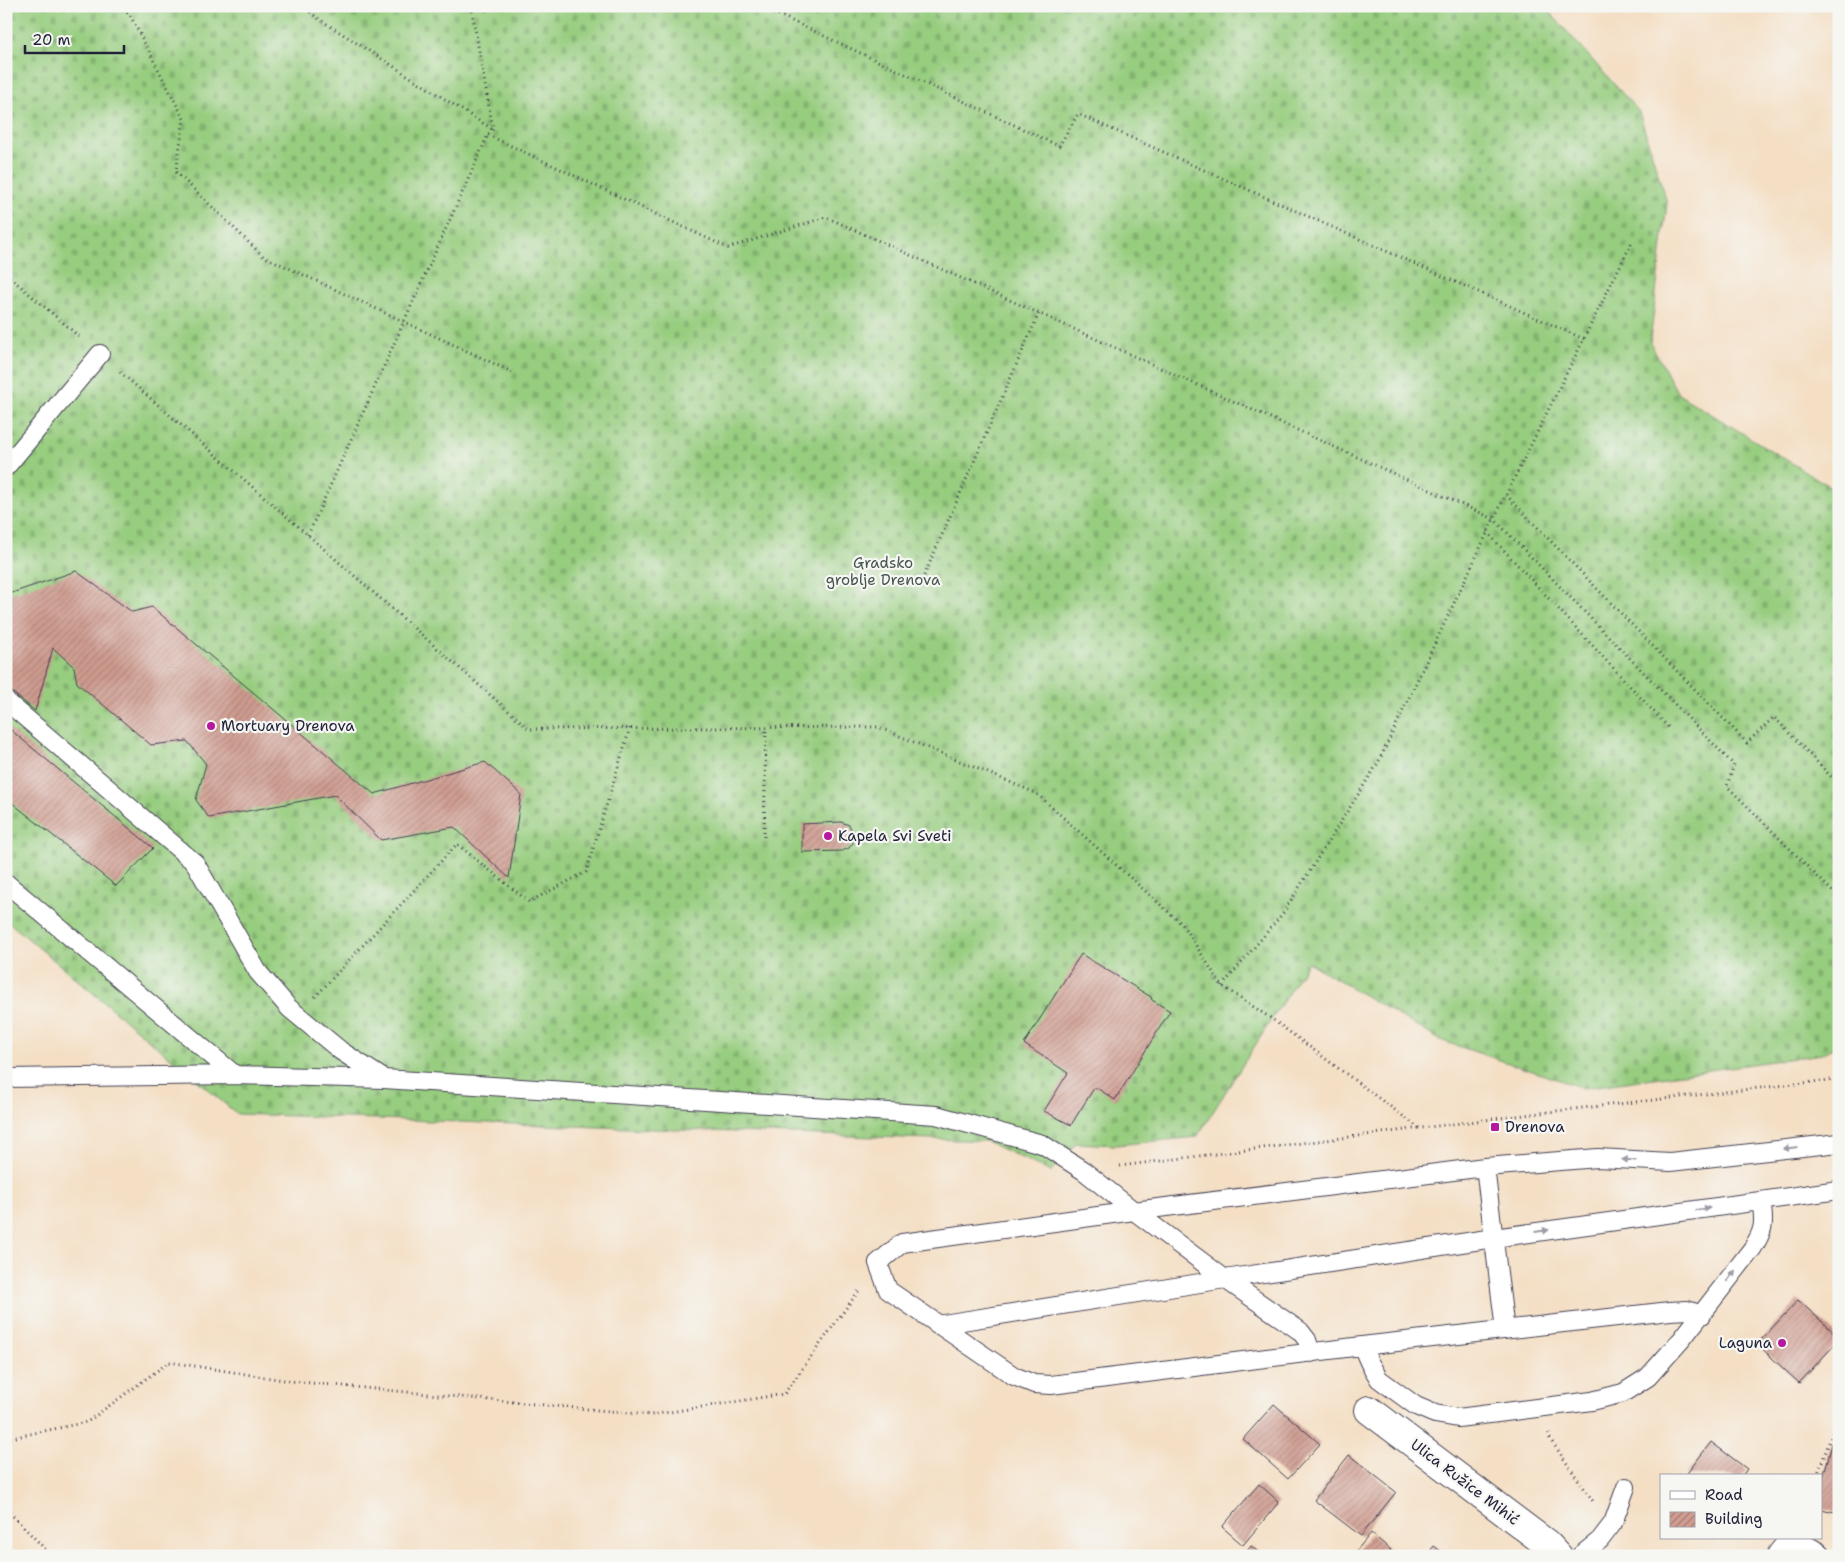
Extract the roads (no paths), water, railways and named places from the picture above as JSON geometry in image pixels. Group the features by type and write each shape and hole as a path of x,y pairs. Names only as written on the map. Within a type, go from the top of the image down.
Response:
{"street":[{"name":"Ulica Ružice Mihić","path":"1369,1410 1547,1544 1558,1556"},
{"path":"1781,1556 1792,1542 1816,1556"}],"lane":[{"path":"6,467 100,354"},
{"path":"6,701 195,863 258,972 289,1008 341,1051 384,1079"},
{"path":"6,883 235,1075"},
{"path":"6,1078 235,1075 384,1079 936,1115 1042,1144 1084,1171 1224,1279 1300,1331 1307,1340 1312,1352"},
{"path":"1702,1315 1687,1310 1670,1311 1362,1346 1051,1385 1034,1384 1014,1376 888,1290 878,1263 902,1243 1134,1211 1485,1168 1598,1158 1670,1162 1839,1143"},
{"path":"1485,1168 1506,1330"},
{"path":"937,1325 1494,1238 1839,1190"},
{"path":"1362,1346 1379,1378 1416,1406 1435,1414 1458,1418 1592,1401 1623,1394 1648,1377 1682,1339 1761,1236 1764,1220 1760,1201"},
{"path":"1580,1556 1600,1540 1613,1522 1626,1487"}],"place":[{"name":"Mortuary Drenova","path":"211,726"},
{"name":"Kapela Svi Sveti","path":"828,836"},
{"name":"Drenova","path":"1495,1127"},
{"name":"Laguna","path":"1782,1343"}],"park label":[{"name":"Gradsko groblje Drenova","path":"883,572"}]}
